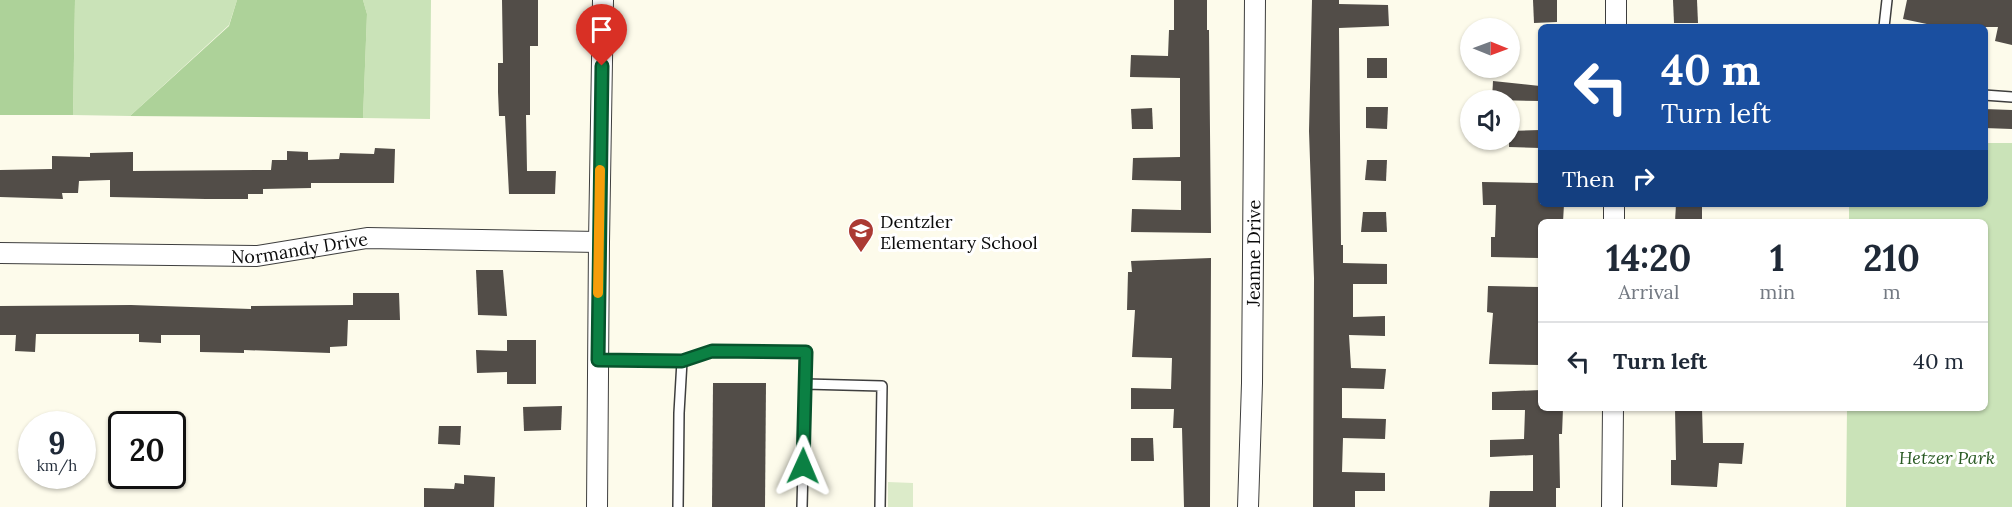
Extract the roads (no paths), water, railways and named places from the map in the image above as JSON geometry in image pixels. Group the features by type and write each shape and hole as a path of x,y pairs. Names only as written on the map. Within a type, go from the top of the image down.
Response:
{"street":[{"path":"597,507 598,242 603,0"},
{"name":"Jeanne Drive","path":"1248,507 1252,383 1255,0"},
{"path":"1616,0 1616,24"},
{"name":"Normandy Drive","path":"0,254 257,256 367,238 598,242"},
{"path":"1612,507 1613,411"}],"lane":[{"path":"1884,24 1887,0"},
{"path":"1988,96 2012,97"},
{"path":"598,360 682,361 712,351 806,352 802,507"},
{"path":"678,507 682,361"},
{"path":"805,384 882,386 880,507"}],"place":[{"name":"Dentzler Elementary School","path":"861,254"}],"park label":[{"name":"Hetzer Park","path":"1947,457"}]}
